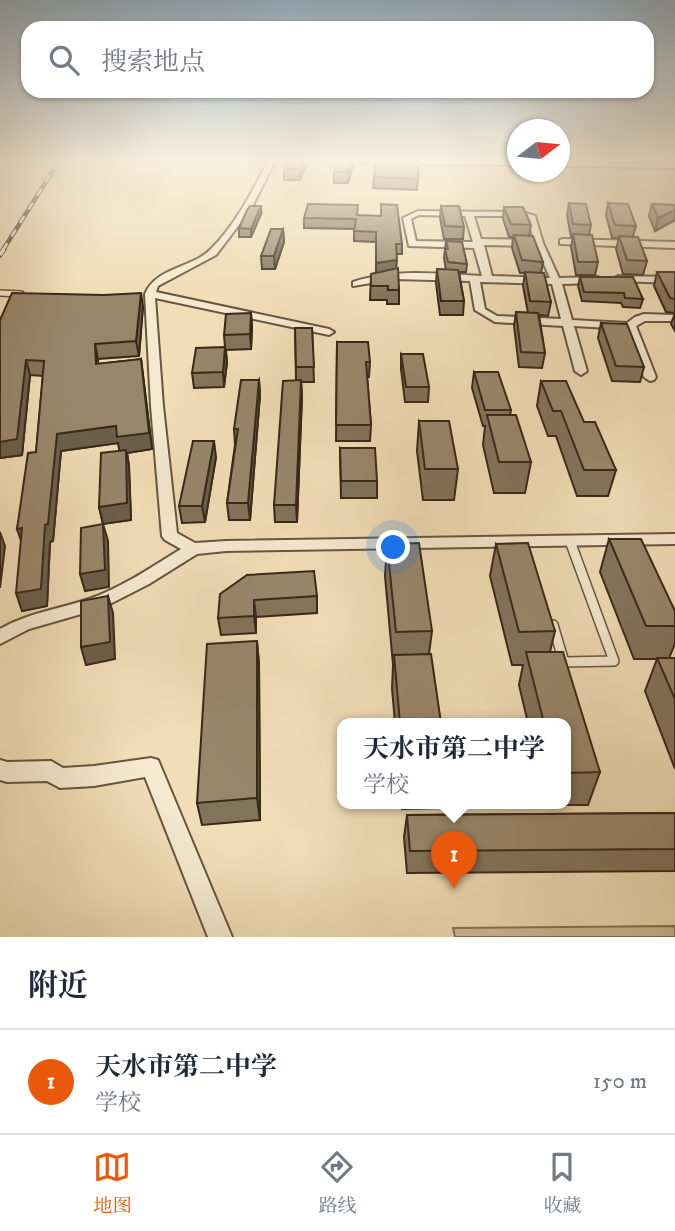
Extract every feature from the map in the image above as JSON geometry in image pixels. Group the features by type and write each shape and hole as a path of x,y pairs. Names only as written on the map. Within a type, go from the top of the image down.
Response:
{"street":[{"path":"192,549 170,536 146,298 154,284 213,253 249,205"},
{"path":"469,214 488,279"},
{"path":"539,243 412,244 407,219 410,215 469,214 532,218 539,243 556,281 581,371"},
{"path":"563,242 675,245"},
{"path":"356,284 374,278 395,276 556,281 675,280"},
{"path":"475,279 479,307 490,317 506,321 629,326"},
{"path":"146,298 329,332"},
{"path":"629,326 633,321 645,317 675,318"},
{"path":"629,326 650,377"},
{"path":"0,637 23,624 108,597 143,580 192,549 226,546 529,548 570,541 675,539"},
{"path":"0,770 51,771 60,778 151,767 220,937"}],"lane":[{"path":"0,293 31,294"},
{"path":"548,608 564,662 614,661 570,541"}],"shaded area":[{"path":"675,926 675,937 455,937 453,928"}],"building":[{"path":"308,205 358,205 357,215 381,216 381,205 397,205 402,244 396,244 397,260 376,263 376,232 354,231 356,219 304,218"},
{"path":"569,205 586,205 591,225 573,224"},
{"path":"609,205 628,205 636,226 615,225"},
{"path":"652,205 675,205 675,210 658,218"},
{"path":"250,206 261,206 251,229 239,228 247,210"},
{"path":"441,206 459,206 464,227 445,226"},
{"path":"504,207 523,207 531,225 511,224"},
{"path":"271,229 283,229 274,256 261,256"},
{"path":"573,234 592,235 598,262 578,262"},
{"path":"514,235 533,236 543,262 522,260"},
{"path":"619,236 638,237 647,261 627,260"},
{"path":"446,241 462,242 467,264 448,262"},
{"path":"398,268 399,290 388,290 388,286 371,286 371,274"},
{"path":"437,269 458,270 464,301 441,301"},
{"path":"525,272 544,273 551,302 530,301"},
{"path":"657,272 675,272 675,299 670,298"},
{"path":"580,277 633,277 643,299 625,298 624,293 584,292"},
{"path":"12,293 141,293 136,341 95,344 96,364 141,359 149,433 117,437 116,426 57,434 48,524 45,525 41,589 16,593 22,528 17,529 28,453 36,452 44,361 26,360 17,439 0,442 0,320"},
{"path":"516,312 538,313 545,353 521,352"},
{"path":"251,313 250,334 224,335 226,314"},
{"path":"601,323 627,324 644,367 616,366"},
{"path":"295,328 312,328 314,367 296,367"},
{"path":"337,342 368,342 370,362 366,362 371,425 336,425"},
{"path":"225,347 223,372 192,373 196,348"},
{"path":"401,354 423,354 429,387 406,387"},
{"path":"474,372 498,372 511,410 485,410"},
{"path":"241,380 259,380 248,503 227,503 238,429 234,429"},
{"path":"301,380 296,505 274,505 283,381"},
{"path":"541,381 566,381 584,422 595,422 616,470 584,470 561,411 553,411"},
{"path":"487,415 516,415 531,462 499,462"},
{"path":"419,421 449,421 458,469 425,469"},
{"path":"193,441 214,441 202,506 179,506"},
{"path":"340,448 375,448 377,481 341,481"},
{"path":"126,450 127,503 99,507 101,453"},
{"path":"103,524 105,570 80,574 81,528"},
{"path":"609,539 641,539 675,611 675,626 646,626"},
{"path":"419,543 432,631 396,632 387,544"},
{"path":"528,543 555,631 519,632 496,544"},
{"path":"314,571 317,596 254,600 254,616 218,618 220,594 247,575"},
{"path":"108,596 110,642 81,647 81,601"},
{"path":"257,641 257,798 197,803 207,644"},
{"path":"526,652 563,652 600,772 571,773 571,718 543,718"},
{"path":"431,654 440,718 400,718 394,655"},
{"path":"657,658 675,658 675,699"},
{"path":"675,813 675,849 410,851 407,815"}],"railway":[{"path":"3,250 31,205"},
{"path":"0,255 4,249"}],"place":[{"name":"天水市第二中学","path":"454,889"}]}
